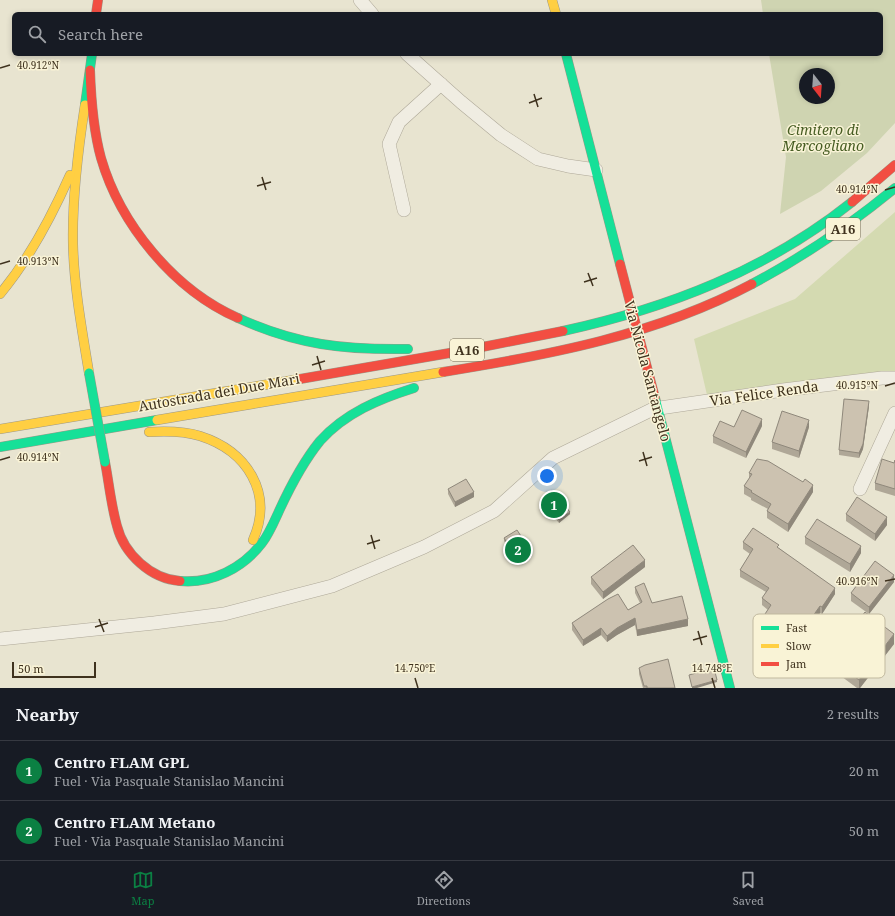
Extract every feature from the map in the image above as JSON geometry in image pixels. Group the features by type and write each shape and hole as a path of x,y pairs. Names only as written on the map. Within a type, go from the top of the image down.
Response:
{"main road":[{"path":"96,12 98,0"},
{"path":"552,0 555,12"},
{"path":"92,56 78,153 73,203 73,249 78,303 111,500 121,537 130,554 138,562 158,576 170,580 193,582 204,581 228,572 252,554 262,543 299,471 318,443 329,431 365,406 396,393 425,385"},
{"name":"Via Nicola Santangelo","path":"567,56 730,688"},
{"path":"90,70 91,99 96,134 101,156 113,190 142,239 181,282 226,313 253,326 286,337 310,343 356,349 379,350 416,348"},
{"path":"0,294 23,265 48,223 78,153"},
{"name":"Autostrada dei Due Mari","path":"0,429 480,348 601,322 683,297 723,280 764,259 805,235 864,192 895,165"},
{"name":"Autostrada dei Due Mari","path":"0,447 476,366 573,347 621,335 688,313 728,296 788,265 844,228 895,188"},
{"path":"455,379 575,356 623,344 658,333 691,321 731,303 760,286 788,265"},
{"path":"439,346 613,313 683,297"},
{"path":"140,433 171,431 193,434 212,440 235,453 250,468 256,480 259,493 261,516 254,539 240,564"},
{"path":"4,456 118,436"}],"street":[{"path":"360,0 370,12"},
{"path":"409,56 501,135 538,159 568,166 596,170"},
{"path":"404,210 389,144 399,122 441,84"},
{"name":"Via Felice Renda","path":"0,639 224,614 332,586 424,547 494,511 553,458 628,421 656,403 882,378 895,378"},
{"path":"860,489 895,413"}],"green space":[{"name":"Cimitero di Mercogliano","path":"761,0 895,0 895,123 867,153 821,191 780,214 786,157 769,56 883,56 883,12 763,12"},
{"path":"895,212 895,374 707,395 694,339 795,299"}],"building":[{"path":"844,399 869,401 863,444 859,453 839,450"},
{"path":"742,410 762,419 746,452 713,436 720,421 734,427"},
{"path":"782,411 809,420 799,451 772,442"},
{"path":"757,459 768,461 803,482 805,479 813,485 788,524 767,511 771,504 744,486 752,474 749,473"},
{"path":"882,459 894,463 895,460 895,489 875,483"},
{"path":"466,479 474,492 455,502 448,489"},
{"path":"552,490 570,512 559,520 542,499"},
{"path":"857,497 887,517 875,534 846,514"},
{"path":"817,519 861,546 850,564 805,537"},
{"path":"753,528 779,545 777,547 835,588 822,607 820,606 814,614 765,614 771,605 762,598 769,588 740,570 753,549 743,542"},
{"path":"517,530 532,553 519,561 504,538"},
{"path":"633,545 645,560 603,592 591,577"},
{"path":"875,561 894,575 869,607 851,593"},
{"path":"644,583 652,603 682,596 688,619 637,630 635,618 617,628 607,636 601,628 583,640 572,623 618,594 628,610 642,602 635,587"},
{"path":"885,627 894,634 885,646"},
{"path":"668,659 675,688 647,688 647,686 644,686 639,668"},
{"path":"714,668 717,680 692,687 689,675"}],"traffic: fast":[{"path":"85,105 92,56"},
{"path":"567,56 620,264"},
{"path":"752,284 790,263 826,240 895,188"},
{"path":"563,331 640,311 678,298 751,267 786,248 852,202"},
{"path":"238,318 280,334 321,344 342,347 408,349"},
{"path":"89,373 105,462"},
{"path":"180,581 204,580 215,577 236,567 246,560 267,536 297,475 320,441 340,422 363,408 375,402 414,388"},
{"path":"655,398 730,688"},
{"path":"0,447 157,420"}],"traffic: slow":[{"path":"552,0 555,12"},
{"path":"85,105 76,174 73,209 73,244 81,325 89,373"},
{"path":"0,294 21,266 39,237 70,175"},
{"path":"157,420 443,372"},
{"path":"0,429 300,379"},
{"path":"149,432 188,433 200,436 217,443 231,452 243,463 252,476 258,490 260,506 259,523 253,540"}],"traffic: jam":[{"path":"96,12 98,0"},
{"path":"90,70 93,114 98,147 110,183 121,207 153,252 172,272 192,290 215,306 238,318"},
{"path":"852,202 895,165"},
{"path":"620,264 655,398"},
{"path":"443,372 562,350 640,330 716,302 752,284"},
{"path":"300,379 467,350 563,331"},
{"path":"105,462 115,518 126,546 132,555 149,570 159,576 180,581"}],"place":[{"name":"Centro FLAM GPL","path":"554,505"},
{"name":"Centro FLAM Metano","path":"518,550"}]}
